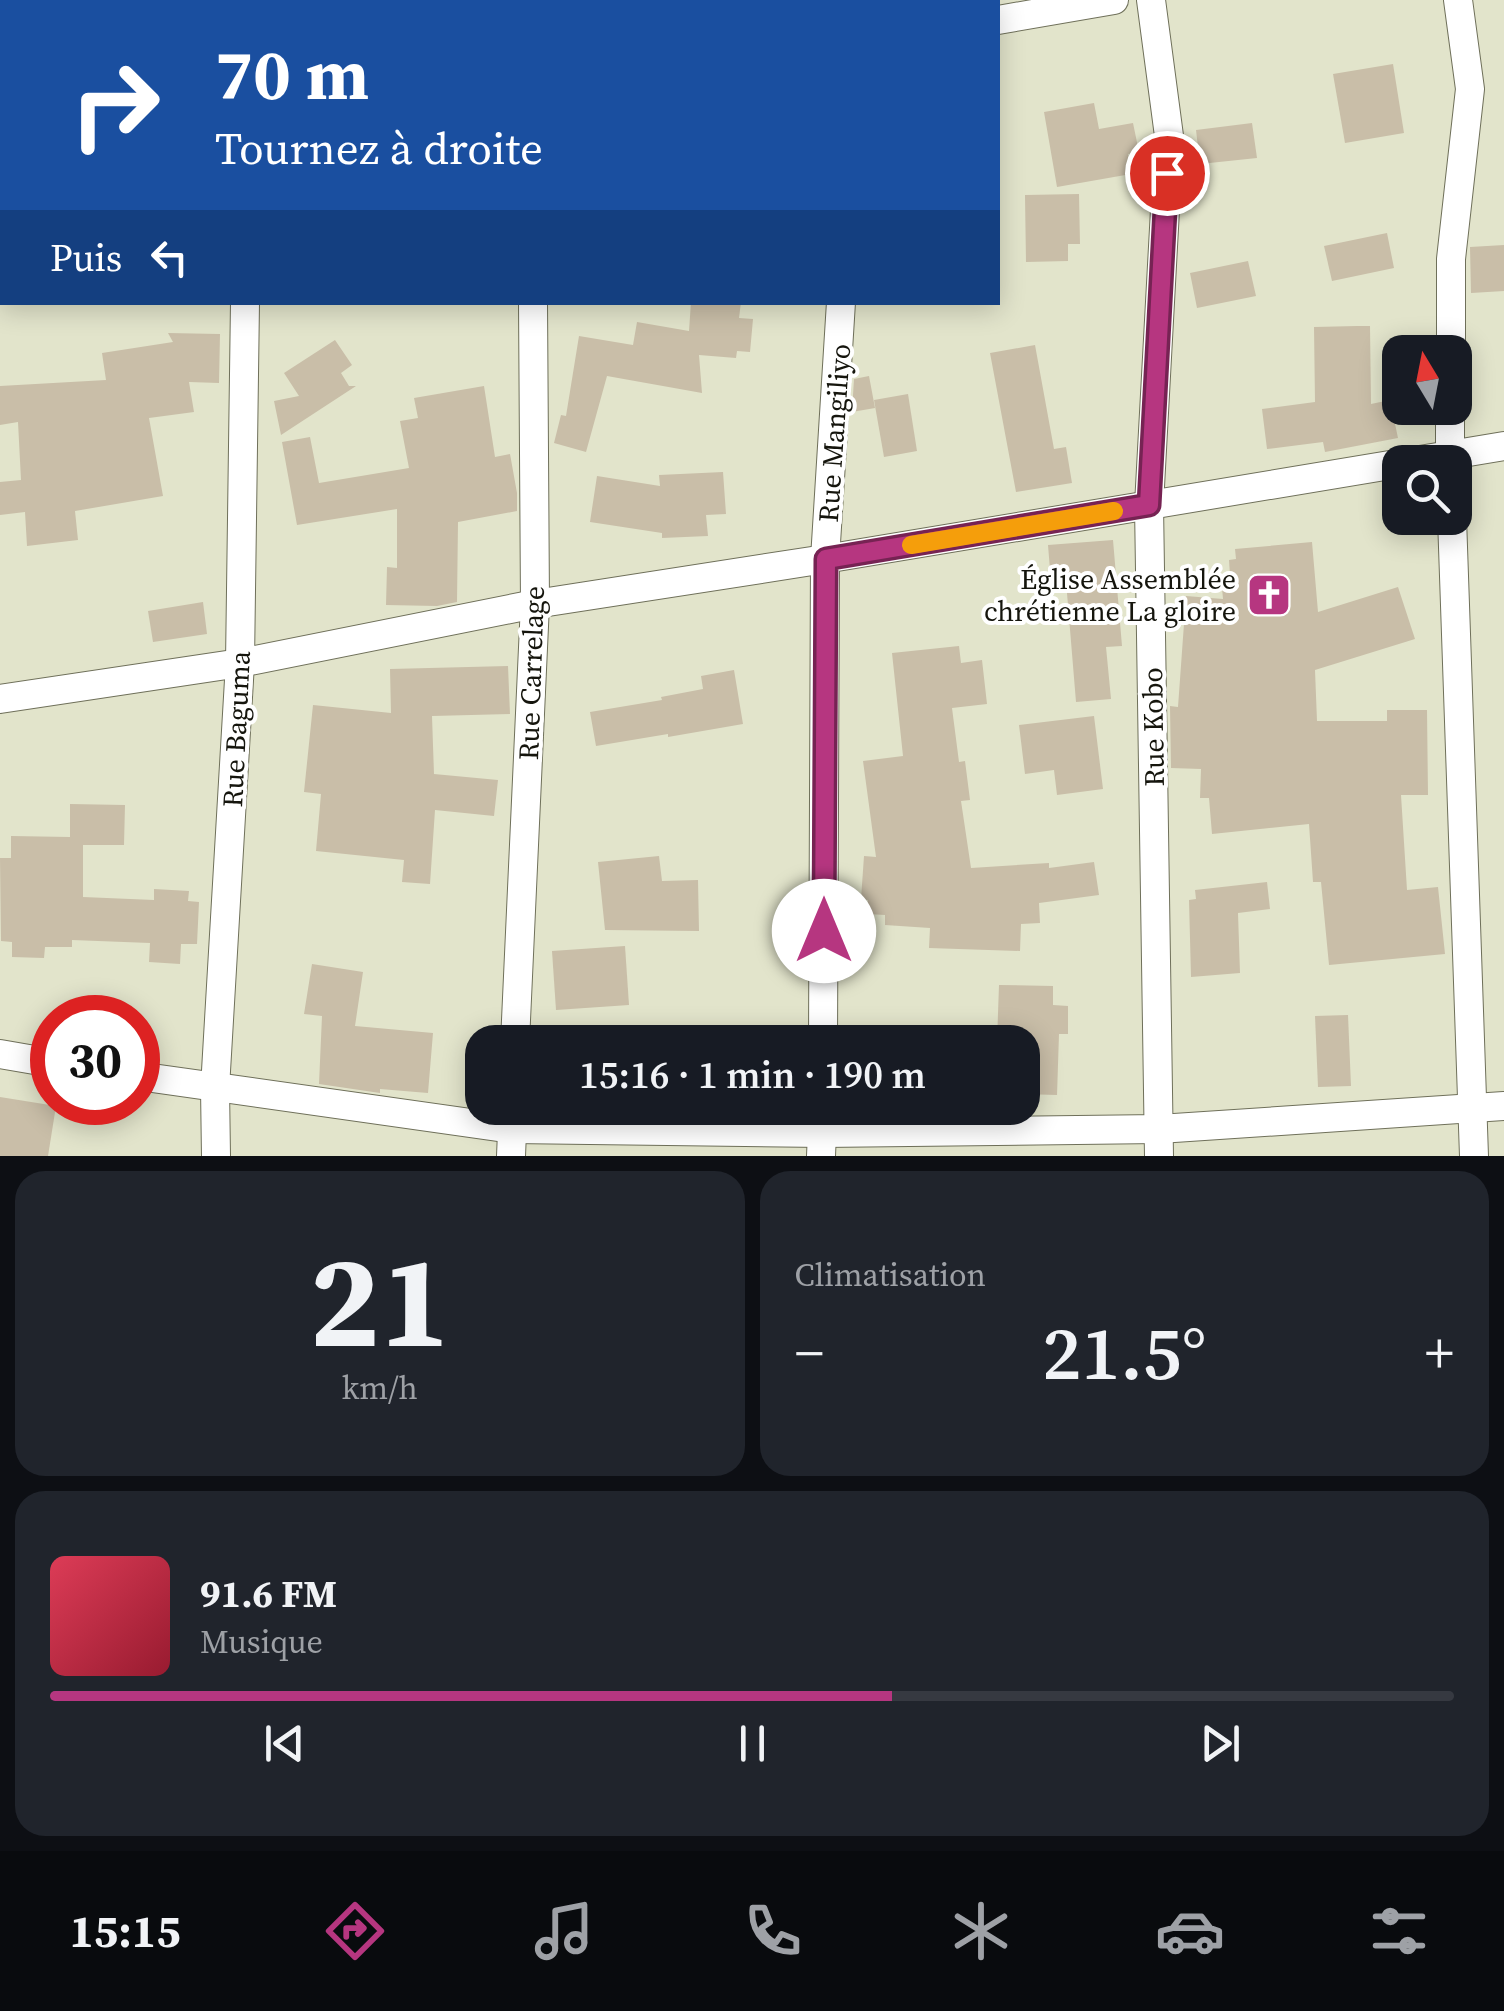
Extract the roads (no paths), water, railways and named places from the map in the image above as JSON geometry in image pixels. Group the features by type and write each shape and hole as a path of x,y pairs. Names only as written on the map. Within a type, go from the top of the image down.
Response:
{"street":[{"path":"1000,20 1114,0"},
{"name":"Rue Kobo","path":"1152,0 1169,136 1149,505 1159,1142"},
{"path":"1450,335 1451,259 1470,89 1458,0"},
{"name":"Rue Baguma","path":"216,1156 215,1088 240,663 245,305"},
{"name":"Rue Carrelage","path":"517,1025 534,604 533,305"},
{"name":"Rue Mangiliyo","path":"823,1025 826,559 841,305"},
{"path":"1472,453 1504,446"},
{"path":"0,698 240,663 534,604 1382,469"},
{"path":"1453,535 1474,1156"},
{"path":"0,1054 30,1059"},
{"path":"160,1079 512,1131 822,1132 1159,1142 1504,1106"}],"place":[{"name":"Église Assemblée chrétienne La gloire","path":"1269,595"}]}
